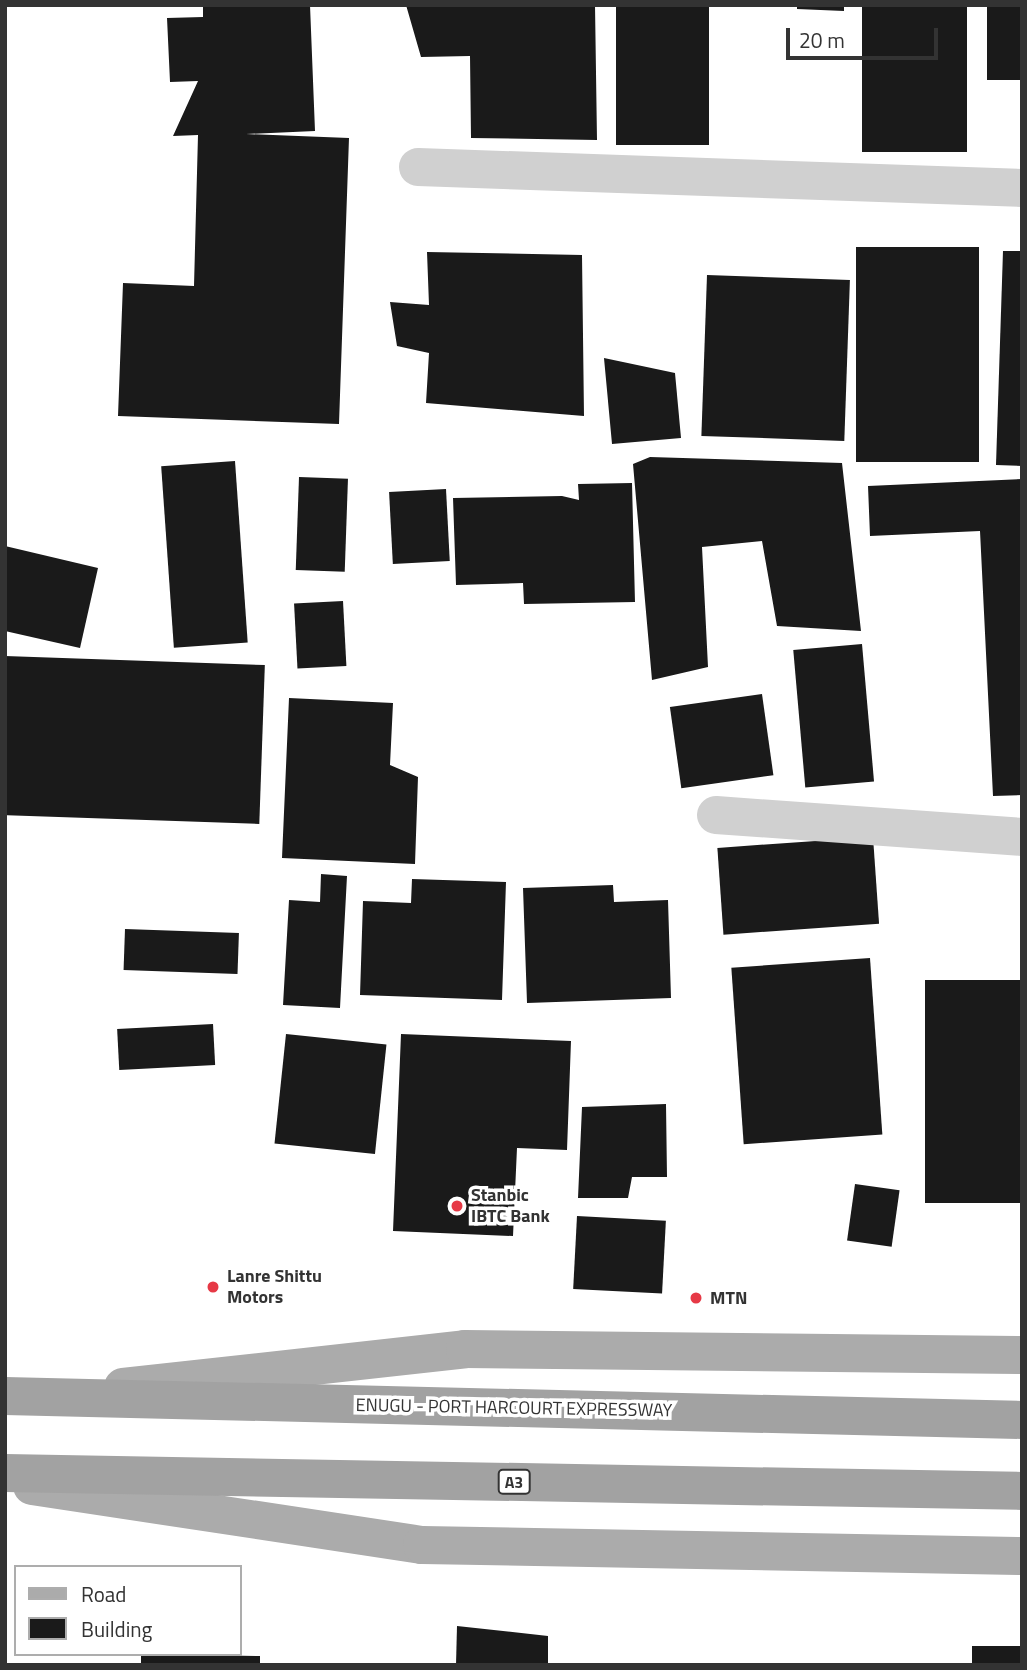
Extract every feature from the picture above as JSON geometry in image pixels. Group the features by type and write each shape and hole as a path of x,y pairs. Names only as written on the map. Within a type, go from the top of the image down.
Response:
{"highway":[{"name":"ENUGU - PORT HARCOURT EXPRESSWAY","path":"19,1396 1022,1420"},
{"name":"A3","path":"5,1473 1022,1491"}],"main road":[{"path":"19,1396 465,1349 1022,1355"},
{"path":"5,1482 422,1545 1022,1556"}],"street":[{"path":"418,167 1022,188"},
{"path":"716,815 1022,837"}],"building":[{"path":"203,5 310,5 315,131 246,134 349,138 339,424 118,416 123,283 194,286 198,135 173,136 198,81 170,82 167,18 203,17"},
{"path":"406,5 595,5 597,140 471,138 470,56 421,57"},
{"path":"616,5 709,5 709,145 616,145"},
{"path":"797,5 844,5 844,11 797,9"},
{"path":"862,5 967,5 967,152 862,152"},
{"path":"987,5 1022,5 1022,80 987,80"},
{"path":"856,247 979,247 979,462 856,462"},
{"path":"1003,251 1022,251 1022,466 996,465"},
{"path":"427,252 582,255 584,416 426,403 429,353 397,346 390,302 429,305"},
{"path":"707,275 850,280 844,441 701,436"},
{"path":"604,358 675,373 681,438 612,444"},
{"path":"650,457 842,463 861,631 777,626 762,541 702,547 708,667 652,680 633,464"},
{"path":"235,461 248,643 174,648 161,466"},
{"path":"299,477 348,479 345,572 296,570"},
{"path":"1022,479 1022,795 993,796 980,531 870,536 868,486"},
{"path":"632,483 635,602 524,604 523,583 456,585 453,498 562,496 579,500 578,484"},
{"path":"446,489 450,561 393,564 389,492"},
{"path":"5,546 98,568 80,648 5,631"},
{"path":"343,601 346,666 297,668 294,604"},
{"path":"862,644 874,781 805,787 793,650"},
{"path":"5,656 265,665 259,824 5,815"},
{"path":"762,694 773,775 681,788 670,707"},
{"path":"289,698 393,703 390,765 418,777 415,864 282,858"},
{"path":"873,837 879,924 723,935 717,848"},
{"path":"321,874 347,876 340,1008 283,1005 289,900 320,902"},
{"path":"412,879 506,882 502,1000 360,995 363,901 411,903"},
{"path":"613,885 614,902 668,900 671,998 527,1003 523,888"},
{"path":"125,929 239,933 237,974 124,970"},
{"path":"870,958 882,1135 744,1144 731,968"},
{"path":"925,980 1022,980 1022,1203 925,1203"},
{"path":"213,1024 215,1065 119,1070 117,1029"},
{"path":"286,1034 386,1045 375,1154 275,1143"},
{"path":"401,1034 571,1041 567,1150 517,1148 513,1236 393,1231"},
{"path":"666,1104 667,1177 632,1177 628,1198 578,1198 582,1107"},
{"path":"855,1184 900,1190 892,1247 847,1240"},
{"path":"577,1216 666,1221 662,1294 573,1289"},
{"path":"457,1626 548,1636 548,1665 456,1665"},
{"path":"972,1646 1022,1646 1022,1665 972,1665"},
{"path":"141,1656 260,1656 260,1665 141,1665"}],"place":[{"name":"Stanbic IBTC Bank","path":"457,1206"},
{"name":"Lanre Shittu Motors","path":"213,1287"},
{"name":"MTN","path":"696,1298"}]}
